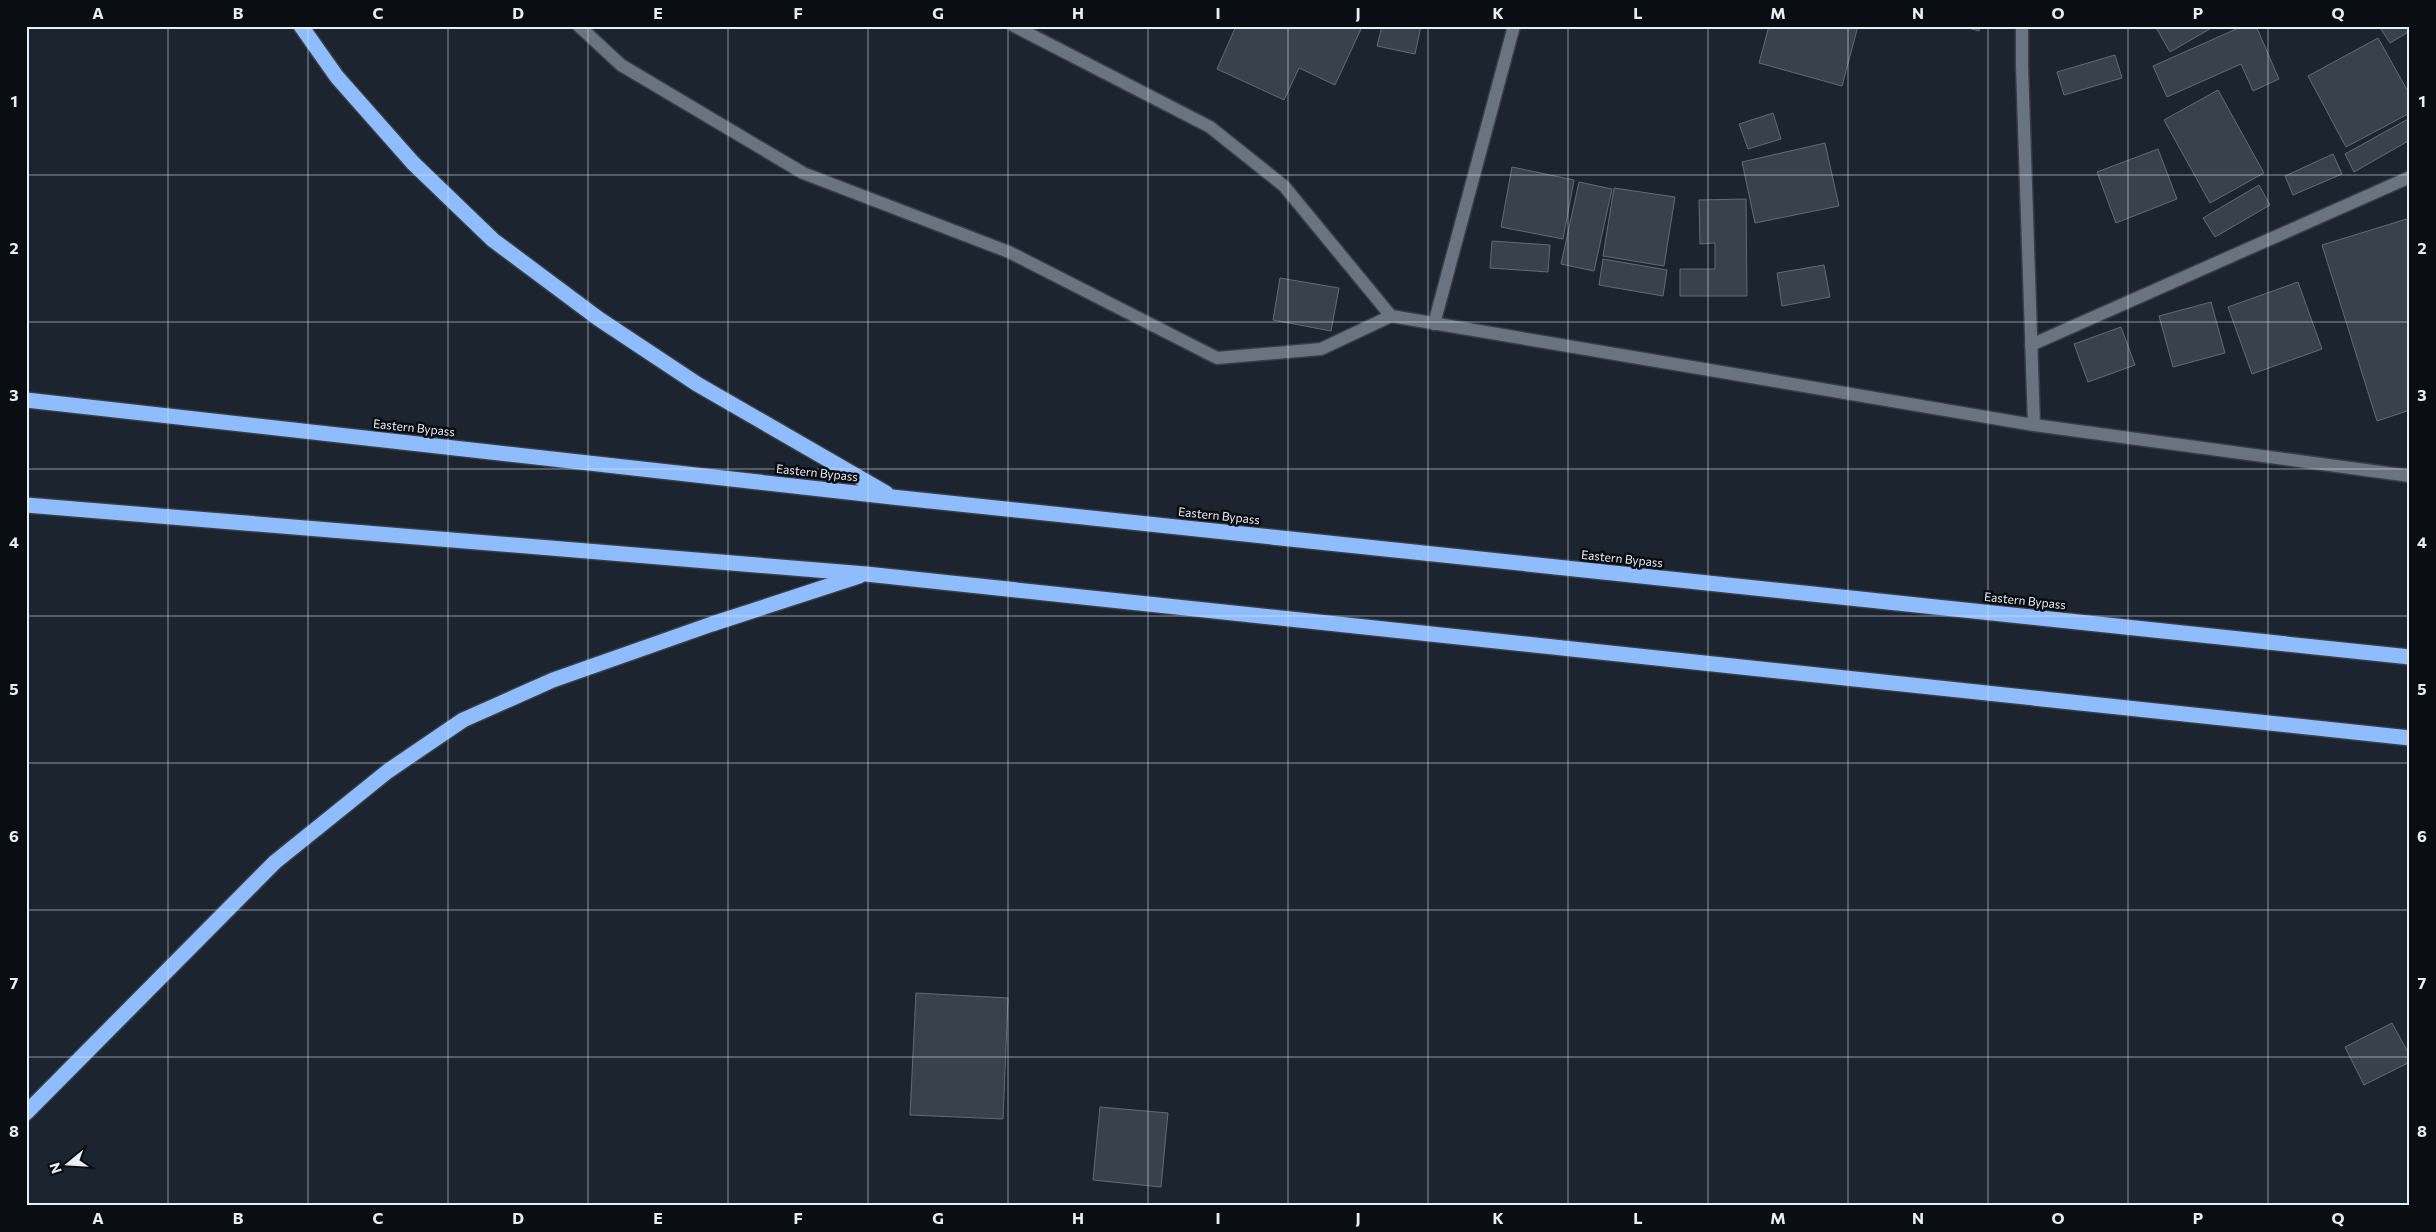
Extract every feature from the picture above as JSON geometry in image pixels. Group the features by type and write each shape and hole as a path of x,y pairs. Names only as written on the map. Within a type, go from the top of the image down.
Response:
{"highway":[{"path":"301,26 336,77 413,163 493,240 599,319 697,384 892,496"},
{"name":"Eastern Bypass","path":"26,400 892,496 2410,657"},
{"path":"26,505 866,574 2410,738"},
{"path":"26,1113 275,862 388,771 463,720 553,680 712,624 866,574"}],"street":[{"path":"579,26 621,65 803,173 1008,252 1217,358 1321,349 1391,316 2034,425 2410,476"},
{"path":"1014,26 1038,31 1218,133 1284,186 1391,316"},
{"path":"1434,324 1514,26"},
{"path":"2022,26 2034,425"},
{"path":"2031,345 2410,177"}],"building":[{"path":"1236,26 1354,26 1361,29 1335,85 1299,68 1284,100 1217,69"},
{"path":"1382,26 1421,26 1415,54 1377,46"},
{"path":"1769,26 1858,26 1842,86 1759,63"},
{"path":"1961,26 1980,26 1979,31"},
{"path":"2155,26 2215,26 2170,52"},
{"path":"2243,26 2256,26 2279,79 2253,91 2241,64 2167,97 2153,66"},
{"path":"2379,26 2410,26 2410,31 2390,43"},
{"path":"2378,38 2410,95 2410,113 2346,147 2308,76"},
{"path":"2115,55 2122,78 2064,95 2057,72"},
{"path":"2218,90 2264,173 2210,203 2164,120"},
{"path":"1773,113 1781,139 1748,149 1739,124"},
{"path":"2410,118 2410,140 2354,172 2345,154"},
{"path":"1825,143 1839,206 1755,223 1742,162"},
{"path":"2158,149 2177,199 2116,223 2097,172"},
{"path":"2333,154 2342,174 2293,195 2285,176"},
{"path":"1512,167 1574,180 1563,239 1501,227"},
{"path":"1579,182 1612,189 1594,271 1561,264"},
{"path":"2259,185 2270,205 2215,237 2203,218"},
{"path":"1614,188 1675,197 1664,266 1603,256"},
{"path":"1746,199 1747,296 1680,296 1680,269 1715,269 1715,243 1700,244 1699,200"},
{"path":"2410,218 2410,410 2377,421 2322,245"},
{"path":"1492,241 1550,245 1548,272 1490,268"},
{"path":"1603,259 1667,270 1663,296 1599,285"},
{"path":"1824,265 1830,297 1782,306 1777,273"},
{"path":"1280,278 1339,288 1331,331 1273,320"},
{"path":"2298,282 2322,349 2252,374 2228,307"},
{"path":"2211,302 2225,353 2173,367 2159,316"},
{"path":"2121,327 2135,365 2088,382 2074,344"},
{"path":"916,993 1008,998 1003,1119 910,1115"},
{"path":"2392,1023 2410,1056 2410,1062 2364,1085 2345,1047"},
{"path":"1100,1107 1168,1113 1161,1187 1093,1180"}]}
